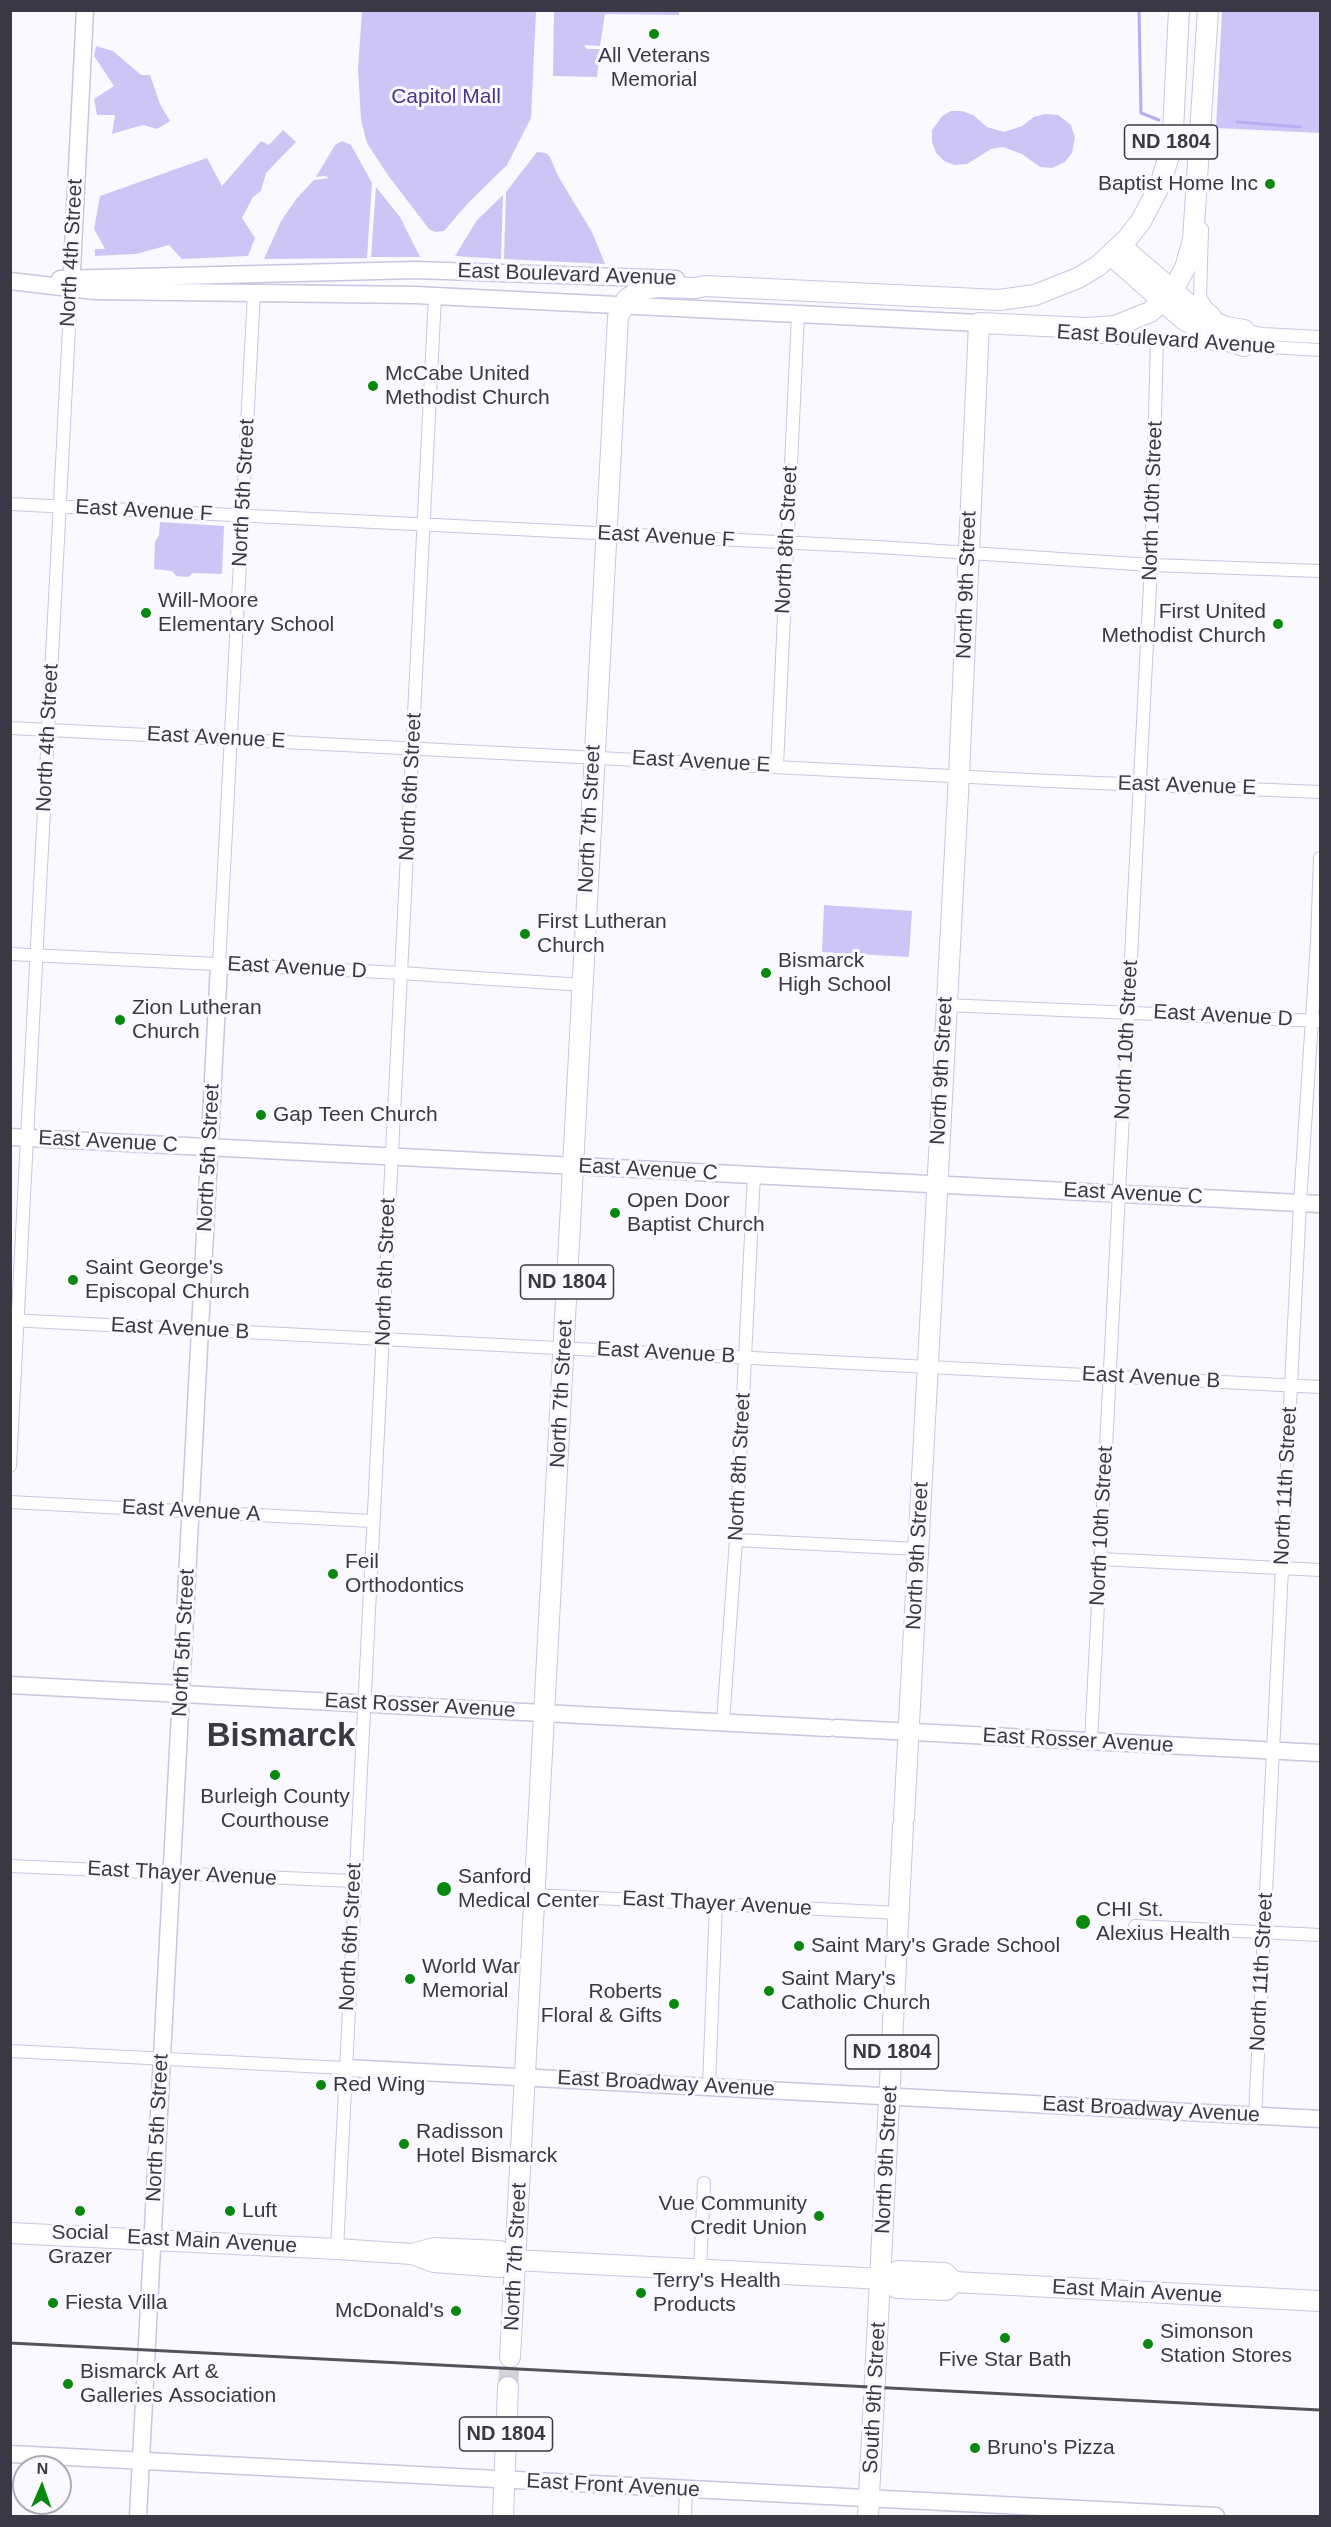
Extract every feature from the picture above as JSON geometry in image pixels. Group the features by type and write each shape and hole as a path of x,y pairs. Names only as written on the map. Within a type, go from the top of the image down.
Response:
{"main road":[{"name":"ND 1804","path":"1116,251 1149,209 1168,159 1173,130 1179,10"},
{"name":"ND 1804","path":"1167,297 1182,277 1191,250 1202,126 1208,10"},
{"path":"1116,251 1203,332 1244,338"},
{"name":"East Boulevard Avenue","path":"705,286 999,300 1035,295 1078,278 1116,251"},
{"name":"ND 1804","path":"623,304 634,294 649,288 705,286"},
{"path":"926,297 956,306 979,323"},
{"name":"East Boulevard Avenue","path":"979,323 1087,328 1124,324 1143,317 1167,297"},
{"name":"North 7th Street","path":"510,2357 616,324 623,304"},
{"name":"North 9th Street","path":"882,2279 945,1005 959,775 979,323"},
{"name":"East Main Avenue","path":"10,2233 412,2254 434,2248 500,2252 515,2260 882,2279 891,2286 908,2289 946,2290 954,2282 1320,2301"},
{"name":"South 9th Street","path":"868,2508 882,2279"},
{"name":"ND 1804","path":"503,2517 508,2387"}],"street":[{"name":"North 4th Street","path":"10,1466 19,1137 37,956 58,506 85,10"},
{"name":"East Boulevard Avenue","path":"1202,126 1205,174 1200,297 1210,311 1244,338 1320,350"},
{"name":"East Boulevard Avenue","path":"10,280 71,284 437,270 686,279 705,286"},
{"name":"East Boulevard Avenue","path":"71,284 95,291 435,296 979,323"},
{"name":"North 5th Street","path":"138,2517 254,292"},
{"name":"North 6th Street","path":"337,2249 435,296"},
{"name":"North 8th Street","path":"777,766 798,314"},
{"name":"East Boulevard Avenue","path":"1012,324 1028,329 1073,335 1157,340 1272,335 1320,337"},
{"name":"North 10th Street","path":"1091,1741 1151,565 1157,340"},
{"name":"East Avenue F","path":"10,504 786,543 1151,565 1320,571"},
{"name":"East Avenue E","path":"10,728 1320,792"},
{"name":"North 11th Street","path":"1255,2116 1300,1203 1316,1021 1320,858"},
{"name":"East Avenue D","path":"10,954 401,974 583,986"},
{"name":"East Avenue D","path":"945,1005 1316,1021"},
{"name":"East Avenue C","path":"19,1137 1320,1204"},
{"name":"North 8th Street","path":"723,1722 736,1540 754,1175"},
{"name":"East Avenue B","path":"14,1320 1320,1387"},
{"name":"East Avenue A","path":"10,1502 372,1521"},
{"path":"736,1540 918,1549"},
{"path":"1100,1559 1320,1570"},
{"name":"East Rosser Avenue","path":"10,1685 1320,1753"},
{"name":"East Thayer Avenue","path":"10,1866 354,1881"},
{"name":"East Thayer Avenue","path":"535,1895 899,1913"},
{"path":"709,2086 716,1903"},
{"path":"1135,1926 1320,1935"},
{"name":"East Broadway Avenue","path":"10,2051 1320,2119"},
{"path":"700,2269 704,2183"},
{"name":"East Front Avenue","path":"10,2454 686,2490 868,2508 1216,2517"},
{"path":"685,2517 686,2490"}],"green space":[{"path":"554,10 679,11 679,15 605,14 600,46 584,45 587,49 600,49 597,77 553,76"},
{"name":"Capitol Mall","path":"362,11 536,11 531,118 507,165 469,202 444,231 435,232 429,229 387,174 367,143 361,120 358,70"},
{"path":"1222,11 1320,11 1320,133 1216,128"},
{"path":"96,46 113,51 141,75 150,75 160,104 170,121 157,129 143,125 112,134 115,115 97,115 94,99 114,86 94,56"},
{"path":"951,111 962,111 973,115 987,127 1004,132 1022,126 1034,117 1045,114 1058,115 1071,125 1075,138 1072,153 1065,162 1052,168 1040,167 1022,154 1003,147 991,149 967,164 954,165 944,161 936,153 932,142 932,130 942,116"},
{"path":"283,130 296,142 266,173 261,191 253,197 242,218 255,238 248,256 182,259 169,245 136,254 95,256 95,249 105,249 94,229 100,196 207,158 222,186 261,141 269,145"},
{"path":"342,141 351,145 372,183 367,258 264,259 281,221 297,198 314,180 329,178 316,177 335,145"},
{"path":"537,152 546,153 550,157 558,176 592,232 605,264 504,259 506,192"},
{"path":"376,187 400,217 420,257 371,257"},
{"path":"503,195 501,259 455,256 477,220"},
{"path":"160,522 224,526 222,574 193,573 188,577 176,576 172,571 154,569 155,542 159,535"},
{"path":"824,905 912,911 909,957 822,952"}],"waterway":[{"path":"1139,10 1141,113 1159,120"},
{"path":"1237,122 1300,127"}],"tunnel":[{"path":"508,2387 510,2357"}],"railway":[{"path":"10,2343 1320,2410"}],"place":[{"name":"All Veterans Memorial","path":"654,34"},
{"name":"Baptist Home Inc","path":"1270,184"},
{"name":"McCabe United Methodist Church","path":"373,386"},
{"name":"Will-Moore Elementary School","path":"146,613"},
{"name":"First United Methodist Church","path":"1278,624"},
{"name":"First Lutheran Church","path":"525,934"},
{"name":"Bismarck High School","path":"766,973"},
{"name":"Zion Lutheran Church","path":"120,1020"},
{"name":"Gap Teen Church","path":"261,1115"},
{"name":"Open Door Baptist Church","path":"615,1213"},
{"name":"Saint George's Episcopal Church","path":"73,1280"},
{"name":"Feil Orthodontics","path":"333,1574"},
{"name":"Burleigh County Courthouse","path":"275,1775"},
{"name":"Sanford Medical Center","path":"444,1889"},
{"name":"CHI St. Alexius Health","path":"1083,1922"},
{"name":"Saint Mary's Grade School","path":"799,1946"},
{"name":"World War Memorial","path":"410,1979"},
{"name":"Saint Mary's Catholic Church","path":"769,1991"},
{"name":"Roberts Floral & Gifts","path":"674,2004"},
{"name":"Red Wing","path":"321,2085"},
{"name":"Radisson Hotel Bismarck","path":"404,2144"},
{"name":"Social Grazer","path":"80,2211"},
{"name":"Luft","path":"230,2211"},
{"name":"Vue Community Credit Union","path":"819,2216"},
{"name":"Terry's Health Products","path":"641,2293"},
{"name":"Fiesta Villa","path":"53,2303"},
{"name":"McDonald's","path":"456,2311"},
{"name":"Five Star Bath","path":"1005,2338"},
{"name":"Simonson Station Stores","path":"1148,2344"},
{"name":"Bismarck Art & Galleries Association","path":"68,2384"},
{"name":"Bruno's Pizza","path":"975,2448"}],"district":[{"name":"Bismarck","path":"281,1737"}]}
